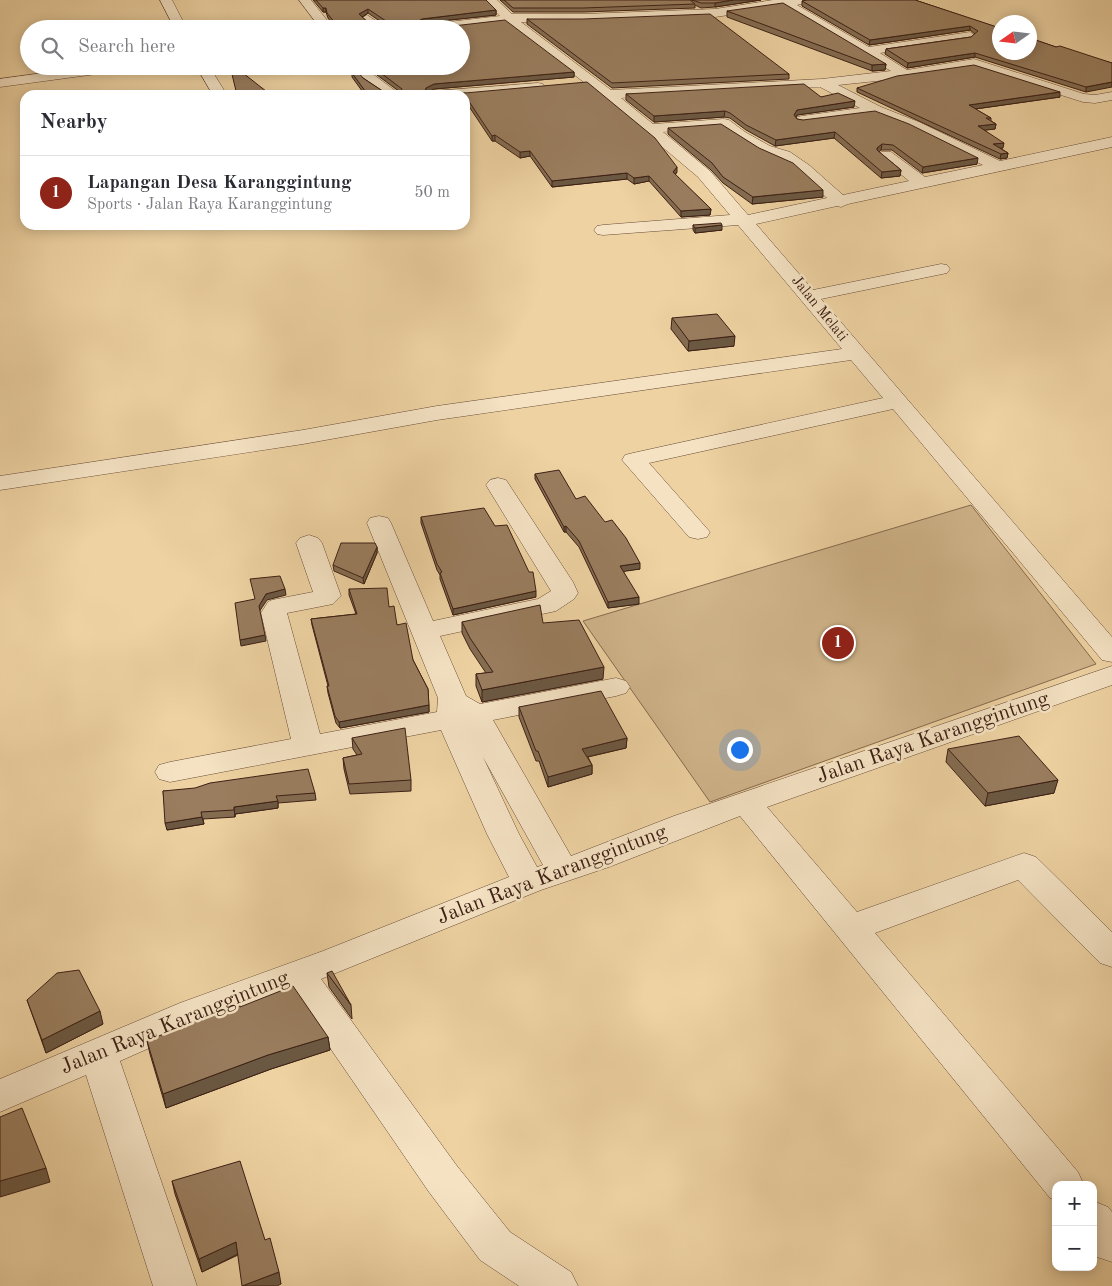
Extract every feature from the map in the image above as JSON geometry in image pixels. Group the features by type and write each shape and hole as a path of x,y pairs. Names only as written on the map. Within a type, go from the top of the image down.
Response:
{"street":[{"path":"166,0 176,20"},
{"path":"305,0 321,20"},
{"name":"Jalan Melati","path":"490,0 582,82 608,94 704,174 810,296 855,353 1112,654"},
{"path":"470,23 509,18 671,16 714,13 804,0"},
{"path":"782,2 905,74"},
{"path":"868,51 970,36"},
{"path":"608,94 822,83 905,74 974,63 1086,98 1112,96"},
{"path":"0,83 59,75"},
{"path":"208,75 217,90"},
{"path":"366,75 387,90"},
{"path":"822,83 997,166"},
{"path":"470,92 553,86"},
{"path":"802,120 876,110"},
{"path":"651,129 724,123 765,149 785,155 803,168 840,202"},
{"path":"603,230 744,220 840,202 1112,142"},
{"path":"886,155 923,184"},
{"path":"810,296 942,269"},
{"path":"0,483 303,437 437,413 855,353"},
{"path":"698,532 633,460 898,402"},
{"path":"425,631 546,605 565,593 560,582 498,485"},
{"path":"379,523 459,710 503,834 529,882"},
{"path":"308,746 274,612 276,608 281,606 328,596 309,543"},
{"name":"Jalan Raya Karanggintung","path":"0,1096 193,1013 298,974 529,882 597,859 685,824 1112,675"},
{"path":"170,772 308,746 459,710 616,687"},
{"path":"459,710 563,870"},
{"path":"748,803 1061,1181"},
{"path":"851,928 1024,865 1112,954"},
{"path":"298,974 443,1179 495,1246 556,1286"},
{"path":"98,1053 175,1286"},
{"path":"1097,1225 1112,1243"}],"shaded area":[{"path":"971,505 1096,664 710,802 583,621"}],"building":[{"path":"316,0 486,0 496,10 420,20 384,20 368,9 359,14 366,20 333,20 327,13 326,8 323,8"},
{"path":"504,0 690,0 695,4 583,8 513,8"},
{"path":"692,0 733,0 701,3"},
{"path":"915,0 992,25 992,58 975,53 908,63 886,49 971,37 978,31 970,26 870,40 802,1"},
{"path":"783,3 886,64 872,65 727,11"},
{"path":"710,14 789,74 612,83 527,19 583,19"},
{"path":"505,20 574,72 434,84 425,90 402,89 384,75 470,75 470,24"},
{"path":"1037,40 1112,63 1112,82 1086,87 998,60 1037,60"},
{"path":"974,65 1060,92 969,105 991,118 986,118 996,124 978,126 1004,143 993,144 1008,153 1001,154 857,88 897,76"},
{"path":"232,75 245,75 265,90 236,90"},
{"path":"353,75 360,75 381,90 364,90"},
{"path":"587,82 655,138 677,167 673,172 711,209 681,211 649,176 634,178 627,173 552,181 530,151 520,152 495,135 492,136 470,103 470,93"},
{"path":"804,84 821,97 838,93 855,101 797,110 794,115 797,119 803,120 875,111 909,124 978,158 923,167 893,145 882,144 877,150 901,170 882,172 835,132 776,140 746,125 725,111 654,116 626,94"},
{"path":"721,124 759,148 793,163 823,190 753,197 723,177 712,163 668,128"},
{"path":"721,223 722,225 695,228 693,225"},
{"path":"717,314 735,336 689,341 672,318"},
{"path":"559,470 576,499 585,496 605,522 612,520 626,538 640,563 620,566 639,597 608,602 579,541 566,526 564,527 535,474"},
{"path":"484,508 495,526 507,525 529,572 533,572 536,591 453,609 440,573 442,572 437,564 421,517"},
{"path":"341,543 375,543 377,547 363,578 333,565"},
{"path":"280,576 285,589 266,594 259,606 265,635 240,640 235,603 255,599 250,579"},
{"path":"387,588 389,607 394,606 397,625 406,623 413,660 428,689 429,705 339,722 335,716 311,619 357,614 349,589"},
{"path":"540,605 543,623 579,620 604,667 482,690 476,674 493,672 470,638 462,622"},
{"path":"601,691 627,738 582,749 592,765 548,777 519,707"},
{"path":"405,728 411,780 349,784 343,758 362,754 352,738"},
{"path":"1019,736 1058,780 988,793 948,749"},
{"path":"308,769 315,793 276,796 278,801 234,807 234,810 201,812 202,817 165,823 163,791 195,788 210,783"},
{"path":"79,970 100,1011 42,1040 27,1000 57,973"},
{"path":"332,971 351,1005 327,973"},
{"path":"293,986 328,1037 268,1055 163,1094 147,1041 239,1002 240,1007"},
{"path":"22,1108 46,1168 0,1181 0,1117"},
{"path":"240,1161 265,1240 270,1238 279,1272 242,1286 236,1242 199,1259 172,1181"}],"place":[{"name":"Lapangan Desa Karanggintung","path":"838,643"}]}
